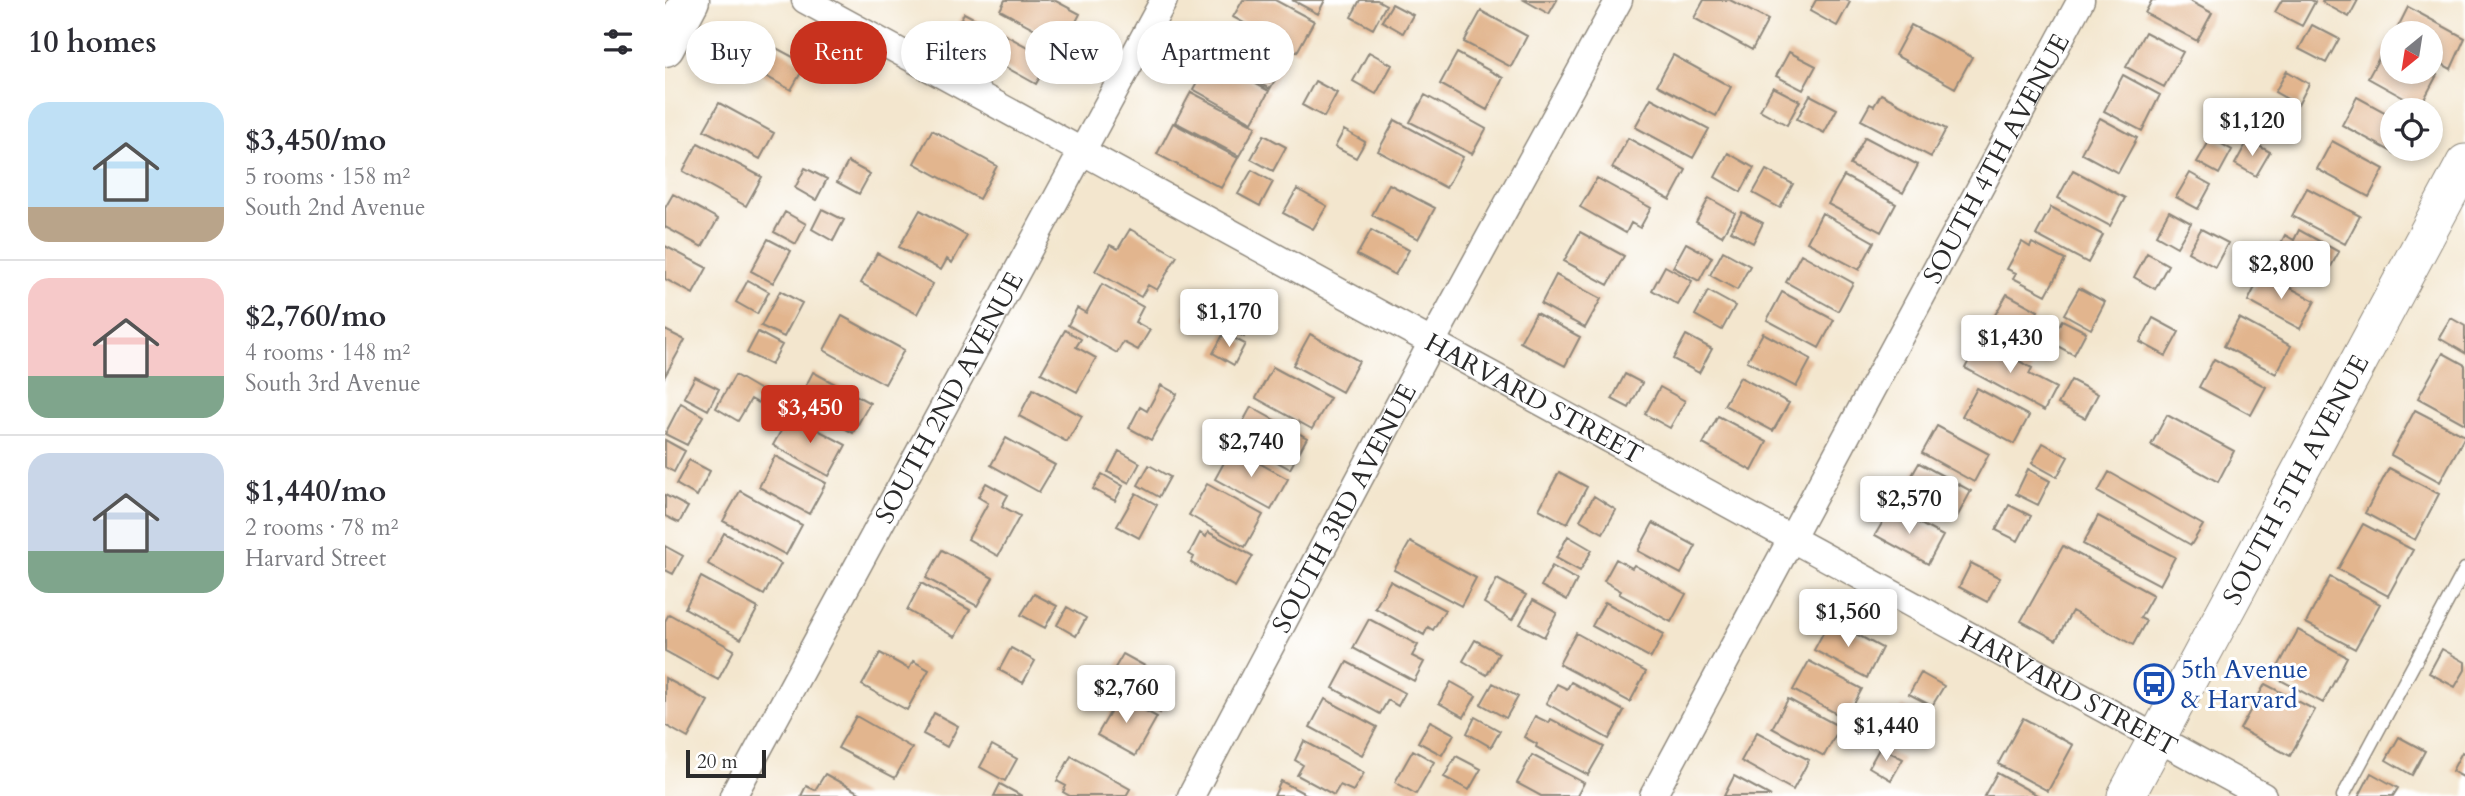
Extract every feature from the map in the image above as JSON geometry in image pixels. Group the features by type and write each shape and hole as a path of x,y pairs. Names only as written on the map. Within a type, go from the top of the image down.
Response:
{"main road":[{"path":"665,47 690,0"}],"street":[{"name":"HARVARD STREET","path":"805,0 2263,796"},
{"name":"SOUTH 2ND AVENUE","path":"733,796 1164,0"},
{"name":"SOUTH 3RD AVENUE","path":"1191,796 1431,342 1619,0"},
{"name":"SOUTH 4TH AVENUE","path":"1653,796 2081,0"},
{"name":"SOUTH 5TH AVENUE","path":"2126,796 2465,163"}],"lane":[{"path":"2343,796 2465,569"}],"building":[{"path":"1005,0 1054,0 1080,14 1076,21 1025,21 1025,24 1000,10"},
{"path":"1243,0 1275,0 1314,21 1297,52 1294,50 1294,21 1240,21 1233,17"},
{"path":"1292,0 1325,0 1318,14"},
{"path":"1360,0 1377,0 1386,5 1373,29 1351,17"},
{"path":"1524,0 1557,0 1549,14"},
{"path":"1704,0 1730,0 1768,20 1752,50 1694,18"},
{"path":"1816,0 1850,2 1837,26 1810,11"},
{"path":"2152,0 2188,0 2212,13 2197,41 2145,13"},
{"path":"2282,0 2315,2 2302,26 2275,12"},
{"path":"2358,0 2349,17 2322,2"},
{"path":"1392,4 1413,15 1403,33 1382,21"},
{"path":"2408,7 2434,21 2401,21"},
{"path":"1481,11 1527,36 1511,67 1464,42"},
{"path":"964,13 979,21 960,21"},
{"path":"1911,25 1972,57 1955,88 1895,55"},
{"path":"2312,25 2339,39 2326,63 2299,49"},
{"path":"2443,26 2465,38 2451,69 2443,65"},
{"path":"2145,32 2183,52 2164,87 2126,67"},
{"path":"1011,38 1025,46 1025,78 1011,70"},
{"path":"776,48 790,55 790,84 794,84 791,90 776,82"},
{"path":"1369,52 1392,65 1376,94 1353,81"},
{"path":"1789,52 1816,66 1803,90 1776,76"},
{"path":"1457,53 1503,78 1487,110 1440,84"},
{"path":"1673,55 1731,87 1716,116 1657,85"},
{"path":"2380,56 2380,84 2432,84 2425,98 2404,98 2368,78"},
{"path":"2287,71 2309,84 2298,105 2275,92"},
{"path":"2123,75 2160,95 2142,131 2104,111"},
{"path":"1315,81 1337,93 1324,117 1302,105"},
{"path":"1196,84 1256,84 1269,91 1252,122 1193,89"},
{"path":"1773,87 1800,101 1787,125 1760,110"},
{"path":"1191,92 1256,126 1239,156 1175,122"},
{"path":"1881,94 1946,129 1931,157 1861,120 1870,104 1874,106"},
{"path":"1425,95 1486,129 1472,154 1410,122"},
{"path":"1810,95 1837,109 1824,133 1797,119"},
{"path":"2357,97 2380,109 2380,145 2342,125"},
{"path":"1651,98 1709,129 1693,158 1635,127"},
{"path":"719,103 774,133 760,159 704,130"},
{"path":"2100,118 2137,138 2118,173 2081,153"},
{"path":"1395,120 1463,157 1446,188 1378,151"},
{"path":"1173,123 1238,158 1221,188 1157,154"},
{"path":"932,130 997,166 979,199 914,163"},
{"path":"1344,130 1365,142 1356,158 1335,147"},
{"path":"1264,135 1286,147 1273,171 1251,159"},
{"path":"1865,137 1918,165 1903,193 1850,165"},
{"path":"1628,138 1686,170 1670,200 1612,168"},
{"path":"2211,138 2232,150 2219,174 2197,162"},
{"path":"2248,140 2270,152 2256,176 2235,164"},
{"path":"2332,141 2384,169 2369,197 2317,169"},
{"path":"698,143 762,177 746,206 683,171"},
{"path":"1728,153 1754,168 1741,192 1715,177"},
{"path":"848,162 870,174 859,194 837,182"},
{"path":"805,168 827,179 816,200 795,188"},
{"path":"1252,170 1273,182 1260,206 1238,194"},
{"path":"1766,170 1793,184 1780,208 1753,193"},
{"path":"2073,170 2125,198 2110,226 2058,198"},
{"path":"2190,173 2211,185 2198,209 2176,197"},
{"path":"1844,176 1896,204 1881,232 1828,204"},
{"path":"1597,178 1651,208 1640,228 1631,223 1626,233 1580,207"},
{"path":"1389,184 1435,208 1418,239 1372,215"},
{"path":"2307,188 2360,216 2345,244 2292,216"},
{"path":"1297,189 1327,206 1313,229 1283,213"},
{"path":"673,194 718,219 702,247 665,227 665,208"},
{"path":"1709,198 1735,213 1722,236 1696,222"},
{"path":"2051,207 2103,235 2088,263 2036,235"},
{"path":"822,209 844,220 833,241 812,229"},
{"path":"920,210 967,236 952,263 947,259 941,270 899,247"},
{"path":"2169,211 2191,223 2177,247 2156,235"},
{"path":"785,212 806,224 796,244 774,232"},
{"path":"1742,212 1763,223 1753,243 1731,231"},
{"path":"1822,213 1874,242 1859,270 1807,242"},
{"path":"1130,229 1177,256 1157,290 1148,285 1141,297 1095,271 1110,245 1118,249"},
{"path":"2201,229 2228,243 2215,267 2188,252"},
{"path":"1371,230 1409,250 1395,275 1357,255"},
{"path":"2299,230 2339,252 2325,277 2319,274 2314,282 2293,271 2298,263 2277,251 2285,235 2294,240"},
{"path":"1580,232 1624,256 1608,285 1564,261"},
{"path":"768,239 791,251 773,283 751,271"},
{"path":"2022,242 2030,247 2032,243 2065,260 2046,295 2013,278 2016,273 2007,269"},
{"path":"1686,243 1712,257 1699,281 1673,267"},
{"path":"665,246 707,268 693,294 665,279"},
{"path":"1723,251 1750,266 1737,290 1710,275"},
{"path":"877,253 933,284 917,314 861,283"},
{"path":"2147,253 2168,265 2155,289 2134,277"},
{"path":"1801,254 1853,283 1838,311 1786,282"},
{"path":"1665,266 1692,281 1678,305 1652,290"},
{"path":"2262,273 2315,301 2300,329 2248,301"},
{"path":"1556,275 1601,299 1585,328 1541,304"},
{"path":"748,280 769,292 757,314 736,302"},
{"path":"1102,284 1143,307 1135,322 1150,330 1138,350 1123,342 1117,353 1068,325 1077,308 1086,313"},
{"path":"2079,288 2105,302 2091,329 2064,314"},
{"path":"780,291 802,303 784,337 761,326"},
{"path":"1708,291 1735,306 1722,330 1695,315"},
{"path":"1782,292 1834,320 1819,348 1767,320"},
{"path":"2007,294 2038,311 2028,330 2044,338 2036,353 1988,327"},
{"path":"1195,298 1217,310 1206,330 1184,318"},
{"path":"1235,302 1256,314 1244,337 1222,325"},
{"path":"1536,313 1580,337 1565,366 1520,342"},
{"path":"842,316 904,350 885,384 824,350"},
{"path":"2153,318 2179,332 2166,356 2140,342"},
{"path":"2239,318 2291,346 2276,374 2224,346"},
{"path":"2451,318 2465,326 2465,353 2439,338"},
{"path":"2062,320 2086,332 2074,355 2050,342"},
{"path":"665,330 685,340 665,376"},
{"path":"1065,330 1081,339 1076,347 1096,358 1077,392 1041,373"},
{"path":"758,332 782,345 771,365 747,353"},
{"path":"1224,333 1245,344 1234,365 1213,353"},
{"path":"1763,333 1811,359 1796,387 1747,361"},
{"path":"1310,334 1359,361 1342,392 1293,365"},
{"path":"1686,335 1712,349 1699,373 1673,359"},
{"path":"1980,340 2032,368 2029,374 2056,388 2044,411 1965,368"},
{"path":"2443,353 2465,365 2465,424 2418,398"},
{"path":"2214,359 2266,387 2251,415 2199,387"},
{"path":"1273,367 1330,398 1312,429 1256,398"},
{"path":"813,372 870,403 853,433 797,403"},
{"path":"1625,374 1642,383 1629,408 1612,399"},
{"path":"735,375 764,392 758,403 751,399 738,421 716,408"},
{"path":"695,377 719,389 708,410 684,397"},
{"path":"1740,377 1789,403 1773,431 1724,405"},
{"path":"2071,380 2098,394 2085,418 2058,404"},
{"path":"1161,385 1177,394 1151,440 1129,428 1140,407 1147,411"},
{"path":"1660,387 1685,401 1670,428 1645,414"},
{"path":"1977,388 2029,416 2014,444 1962,416"},
{"path":"1033,389 1082,416 1067,442 1019,416"},
{"path":"681,403 703,416 687,445 665,434"},
{"path":"1251,407 1307,438 1290,469 1234,438"},
{"path":"2415,410 2465,436 2440,482 2391,455"},
{"path":"790,415 846,445 829,476 773,445"},
{"path":"2167,415 2234,451 2218,482 2151,445"},
{"path":"1718,416 1767,442 1752,471 1703,444"},
{"path":"1937,426 1989,454 1974,482 1922,453"},
{"path":"1006,438 1055,465 1039,492 991,465"},
{"path":"665,440 685,451 674,472 665,467"},
{"path":"2043,443 2068,457 2057,477 2032,463"},
{"path":"1232,448 1288,479 1271,510 1215,479"},
{"path":"1119,451 1140,463 1129,483 1108,472"},
{"path":"775,456 826,483 809,514 759,487"},
{"path":"689,460 710,471 697,496 676,484"},
{"path":"1919,463 1971,491 1956,519 1903,491"},
{"path":"1149,465 1170,477 1159,497 1138,485"},
{"path":"2389,468 2439,494 2415,540 2365,513"},
{"path":"2028,469 2050,481 2038,505 2016,494"},
{"path":"1559,472 1587,487 1567,524 1539,509"},
{"path":"2109,472 2203,525 2191,545 2098,492"},
{"path":"1102,474 1123,486 1115,501 1093,489"},
{"path":"986,483 1008,495 1002,506 1020,516 998,556 968,539 988,503 978,497"},
{"path":"1207,484 1263,515 1245,547 1189,515"},
{"path":"740,491 802,525 786,555 723,521"},
{"path":"1136,493 1157,505 1139,538 1117,526"},
{"path":"665,495 688,507 679,523 665,516"},
{"path":"1594,496 1616,510 1603,533 1580,520"},
{"path":"2009,505 2031,516 2018,541 1996,530"},
{"path":"1891,508 1943,536 1928,564 1875,535"},
{"path":"2098,516 2175,557 2160,585 2083,544"},
{"path":"1653,523 1696,546 1681,574 1638,551"},
{"path":"2363,524 2413,550 2388,596 2338,569"},
{"path":"1208,532 1253,556 1235,587 1191,563 1194,557 1189,554 1200,533 1206,537"},
{"path":"724,533 781,564 764,595 708,564"},
{"path":"1568,536 1592,550 1580,571 1556,558"},
{"path":"1410,542 1476,578 1461,606 1394,570"},
{"path":"665,546 683,556 673,574 665,570"},
{"path":"2063,546 2153,595 2140,618 2146,621 2133,645 2072,611 2056,640 2021,621"},
{"path":"942,550 993,578 977,606 926,578"},
{"path":"1616,559 1632,568 1634,565 1686,594 1671,622 1619,594 1621,591 1604,581"},
{"path":"1971,563 2000,578 1987,602 1959,587"},
{"path":"1552,566 1577,580 1567,600 1541,586"},
{"path":"701,577 758,608 741,639 685,608"},
{"path":"2330,577 2380,604 2355,649 2306,623"},
{"path":"1497,579 1526,595 1512,620 1484,603"},
{"path":"1390,581 1445,610 1433,630 1428,627 1424,635 1375,608"},
{"path":"921,583 970,610 955,637 907,610"},
{"path":"1034,594 1057,606 1045,628 1021,615"},
{"path":"1533,600 1557,613 1544,637 1520,624"},
{"path":"1605,602 1664,634 1651,658 1592,626"},
{"path":"1067,607 1086,618 1076,636 1057,625"},
{"path":"669,614 734,650 718,680 665,651 665,621"},
{"path":"1369,619 1418,645 1412,656 1424,662 1414,681 1353,648"},
{"path":"1830,620 1882,648 1867,678 1814,650"},
{"path":"2298,630 2347,657 2323,703 2273,676"},
{"path":"1576,633 1646,672 1630,702 1559,664"},
{"path":"1475,640 1499,653 1487,675 1463,661"},
{"path":"1011,648 1035,661 1023,683 999,670"},
{"path":"2442,649 2465,662 2465,670 2455,687 2429,673"},
{"path":"880,653 909,669 913,661 929,670 907,710 862,685"},
{"path":"1123,654 1176,683 1160,713 1106,683"},
{"path":"1809,661 1862,689 1846,719 1793,690"},
{"path":"1347,662 1405,693 1398,706 1388,700 1380,714 1333,688"},
{"path":"1921,673 1944,686 1932,706 1909,694"},
{"path":"665,678 708,701 688,738 665,725"},
{"path":"1451,682 1476,696 1464,717 1439,703"},
{"path":"1571,682 1624,711 1609,739 1546,703 1557,684 1567,689"},
{"path":"1493,683 1518,697 1506,718 1481,704"},
{"path":"2265,684 2315,710 2290,756 2240,729"},
{"path":"1114,694 1157,717 1135,756 1097,735 1111,711 1106,708"},
{"path":"1325,699 1377,727 1362,755 1310,727"},
{"path":"1788,699 1840,727 1824,756 1772,728"},
{"path":"1903,706 1925,718 1914,739 1891,726"},
{"path":"934,713 958,726 947,747 923,734"},
{"path":"856,716 912,748 895,778 838,748"},
{"path":"1535,716 1549,723 1551,719 1604,747 1588,775 1536,747 1537,744 1524,737"},
{"path":"1475,717 1500,731 1491,747 1467,733"},
{"path":"2023,718 2073,745 2048,791 1998,764"},
{"path":"1430,721 1454,734 1442,755 1418,742"},
{"path":"1757,732 1809,760 1793,790 1741,761"},
{"path":"2399,737 2425,751 2412,775 2386,760"},
{"path":"1304,741 1364,773 1353,791 1340,785 1334,795 1297,775 1303,765 1295,760"},
{"path":"992,745 1017,759 1005,781 980,767"},
{"path":"1880,747 1903,759 1891,780 1869,767"},
{"path":"1413,750 1434,762 1416,794 1395,782"},
{"path":"2462,752 2465,754 2465,778 2452,771"},
{"path":"1532,755 1584,783 1577,796 1541,796 1517,783"},
{"path":"1071,756 1130,789 1126,796 1070,796 1063,792 1066,786 1057,781"},
{"path":"1456,756 1481,769 1469,790 1444,777"},
{"path":"1997,773 2039,796 1984,796"},
{"path":"2371,773 2398,788 2393,796 2359,796"},
{"path":"825,774 865,796 801,796 806,786 815,790"},
{"path":"1734,776 1771,796 1724,796"},
{"path":"1281,781 1309,796 1274,796"},
{"path":"1000,784 1022,796 994,796"}],"place":[{"name":"5th Avenue & Harvard","path":"2154,684"}]}
